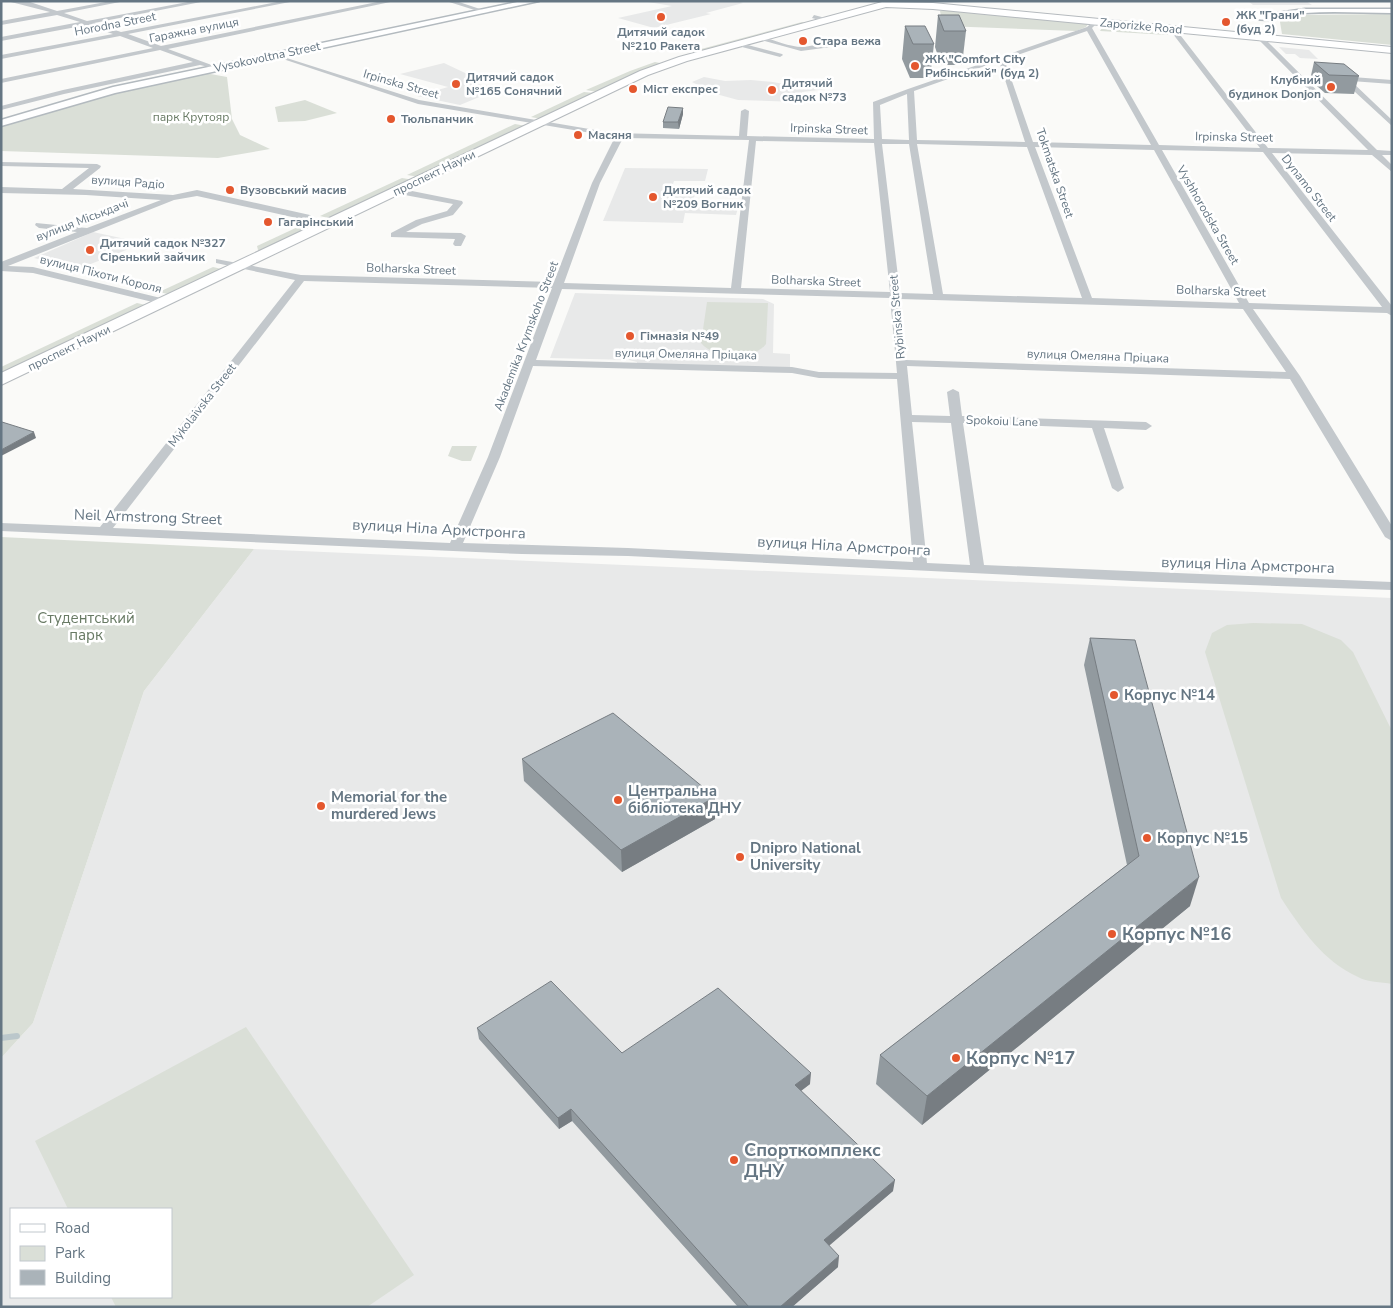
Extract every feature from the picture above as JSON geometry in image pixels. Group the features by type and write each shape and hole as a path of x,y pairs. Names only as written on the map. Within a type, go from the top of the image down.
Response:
{"main road":[{"name":"Vysokovoltna Street","path":"1,123 102,93 535,1"},
{"path":"854,2 886,5 902,1"},
{"name":"Zaporizke Road","path":"922,1 952,6 1392,49"},
{"name":"проспект Науки","path":"1,380 537,123 655,69 821,19 844,5"},
{"name":"проспект Науки","path":"1,363 617,74 650,62 821,19 886,5"},
{"name":"Zaporizke Road","path":"886,5 933,6 1092,25 1265,36"},
{"path":"1268,23 1243,12 1249,9 1392,11"},
{"path":"1265,10 1274,12 1276,15"},
{"path":"1252,15 1276,15 1305,11"},
{"path":"1268,23 1276,15"},
{"path":"1265,36 1269,33 1268,23"}],"street":[{"path":"10,1 25,2 122,34 215,68"},
{"path":"1,22 122,1"},
{"path":"1,39 204,1"},
{"name":"Horodna Street","path":"1,57 292,1"},
{"name":"Гаражна вулиця","path":"1,81 392,1"},
{"path":"448,1 486,12"},
{"path":"1,6 25,2"},
{"name":"Rybinska Street","path":"920,566 903,376 878,142 876,104 1092,25"},
{"name":"Vyshhorodska Street","path":"1092,25 1155,147 1245,304 1294,376 1392,537"},
{"name":"Dynamo Street","path":"1174,29 1175,33 1263,149 1391,311"},
{"path":"1265,36 1260,39 1392,170"},
{"path":"759,38 801,49 822,44 843,45"},
{"path":"744,46 780,55"},
{"name":"Irpinska Street","path":"276,55 418,102 537,123 620,135 1392,153"},
{"name":"Tokmatska Street","path":"1008,56 1002,61 1030,144 1088,300"},
{"name":"Vysokovoltna Street","path":"1,108 63,92 200,63"},
{"path":"1297,75 1311,75"},
{"path":"1330,76 1392,82"},
{"path":"1344,78 1392,124"},
{"path":"910,90 913,143 939,298"},
{"path":"743,137 745,111"},
{"name":"Akademika Krymskoho Street","path":"456,547 494,456 596,183 620,135"},
{"path":"736,291 753,137"},
{"path":"1,164 97,166 65,191"},
{"name":"вулиця Радіо","path":"1,190 65,191 173,198 197,193 310,218"},
{"path":"397,191 459,203 450,213 419,222 394,235 461,236 458,244"},
{"name":"вулиця Міськдачі","path":"1,266 173,198"},
{"path":"39,225 89,231"},
{"name":"Bolharska Street","path":"219,261 302,278 939,298 1245,304 1391,311"},
{"name":"вулиця Піхоти Короля","path":"1,266 33,270 165,302"},
{"name":"Mykolaivska Street","path":"103,532 302,278"},
{"name":"вулиця Омеляна Пріцака","path":"528,363 792,370 819,375 903,376"},
{"name":"вулиця Омеляна Пріцака","path":"901,363 1294,376"},
{"path":"953,392 977,568"},
{"name":"Spokoiu Lane","path":"907,418 1146,426"},
{"path":"1097,424 1118,488"},
{"name":"Neil Armstrong Street","path":"1,527 456,547"},
{"name":"вулиця Ніла Армстронга","path":"456,547 628,552 1133,577 1392,586"}],"shaded area":[{"name":"Дитячий садок №210 Ракета","path":"642,1 737,1 743,3 706,13 711,14 654,28 618,18 672,6"},
{"path":"1248,1 1306,1 1312,5 1253,5"},
{"path":"1279,47 1309,50 1318,59 1300,58 1295,54 1286,54"},
{"name":"Дитячий садок №165 Сонячний","path":"444,63 482,81 476,84 501,88 460,105 417,96 448,87 400,74"},
{"name":"Дитячий садок №73","path":"704,77 725,81 751,80 773,82 805,88 835,88 802,92 800,102 738,100 716,94 718,89 700,86 692,82"},
{"name":"Дитячий садок №209 Вогник","path":"625,168 708,169 705,181 674,181 672,187 697,188 691,207 738,208 736,215 685,213 683,223 603,221"},
{"name":"Дитячий садок №327 Сіренький зайчик","path":"93,232 144,243 78,269 34,258"},
{"name":"Гімназія №49","path":"575,293 763,299 774,304 773,353 790,354 790,368 637,364 637,362 629,360 550,358"},
{"name":"Dnipro National University","path":"254,549 1392,598 1392,1307 1,1307 1,1058 33,1023 144,691"}],"green space":[{"path":"947,10 1088,24 1086,27 1076,31 943,26 940,11"},
{"path":"1392,14 1392,45 1282,34 1280,22 1281,18 1294,15"},
{"path":"802,22 809,24 698,54 690,52"},
{"path":"1104,25 1167,31 1168,35 1100,31"},
{"path":"655,62 665,64 597,92 586,90 630,71"},
{"name":"парк Крутояр","path":"205,73 227,77 232,119 240,135 270,149 218,158 1,151 1,127 114,94"},
{"path":"584,92 594,93 541,119 531,117"},
{"path":"305,100 337,113 305,121 278,122 275,107"},
{"path":"515,124 526,126 419,177 407,175"},
{"path":"402,178 414,180 332,219 320,216"},
{"path":"315,219 327,221 259,254 257,246"},
{"path":"213,267 226,270 172,295 159,292"},
{"path":"707,302 768,303 766,344 752,353 734,356 724,355 707,348 701,343"},
{"path":"137,303 150,306 1,377 1,367"},
{"path":"452,446 477,446 471,461 462,461 448,456"},
{"name":"Студентський парк","path":"1,537 254,549 144,691 33,1023 1,1058"},
{"path":"1253,623 1302,624 1341,640 1353,652 1392,731 1392,984 1362,979 1334,962 1314,944 1281,898 1205,652 1212,633 1227,625"},
{"path":"246,1027 414,1275 367,1307 116,1307 112,1298 172,1298 172,1208 68,1208 35,1141"}],"building":[{"path":"938,15 959,15 966,31 944,31"},
{"path":"905,26 925,26 934,44 913,44"},
{"path":"1314,62 1344,64 1359,76 1329,75"},
{"path":"668,107 683,108 678,122 663,122"},
{"path":"2,422 34,432 1,450"},
{"path":"1090,638 1135,640 1199,877 927,1096 880,1055 1139,856"},
{"name":"Центральна бібліотека ДНУ","path":"613,713 715,797 621,850 522,759"},
{"name":"Спорткомплекс ДНУ","path":"551,981 622,1053 718,988 811,1073 795,1085 895,1180 824,1240 839,1256 780,1307 749,1307 571,1109 558,1118 477,1028"}],"waterway":[{"path":"1,1038 17,1036"}],"place":[{"name":"Дитячий садок №210 Ракета","path":"661,17"},
{"name":"ЖК \"Грани\" (буд 2)","path":"1226,22"},
{"name":"Стара вежа","path":"803,41"},
{"name":"ЖК \"Comfort City Рибінський\" (буд 2)","path":"915,66"},
{"name":"Дитячий садок №165 Сонячний","path":"456,84"},
{"name":"Клубний будинок Donjon","path":"1331,87"},
{"name":"Міст експрес","path":"633,89"},
{"name":"Дитячий садок №73","path":"772,90"},
{"name":"Тюльпанчик","path":"391,119"},
{"name":"Масяня","path":"578,135"},
{"name":"Вузовський масив","path":"230,190"},
{"name":"Дитячий садок №209 Вогник","path":"653,197"},
{"name":"Гагарінський","path":"268,222"},
{"name":"Дитячий садок №327 Сіренький зайчик","path":"90,250"},
{"name":"Гімназія №49","path":"630,336"},
{"name":"Корпус №14","path":"1114,695"},
{"name":"Центральна бібліотека ДНУ","path":"618,800"},
{"name":"Memorial for the murdered Jews","path":"321,806"},
{"name":"Корпус №15","path":"1147,838"},
{"name":"Dnipro National University","path":"740,857"},
{"name":"Корпус №16","path":"1112,934"},
{"name":"Корпус №17","path":"956,1058"},
{"name":"Спорткомплекс ДНУ","path":"734,1160"}]}
